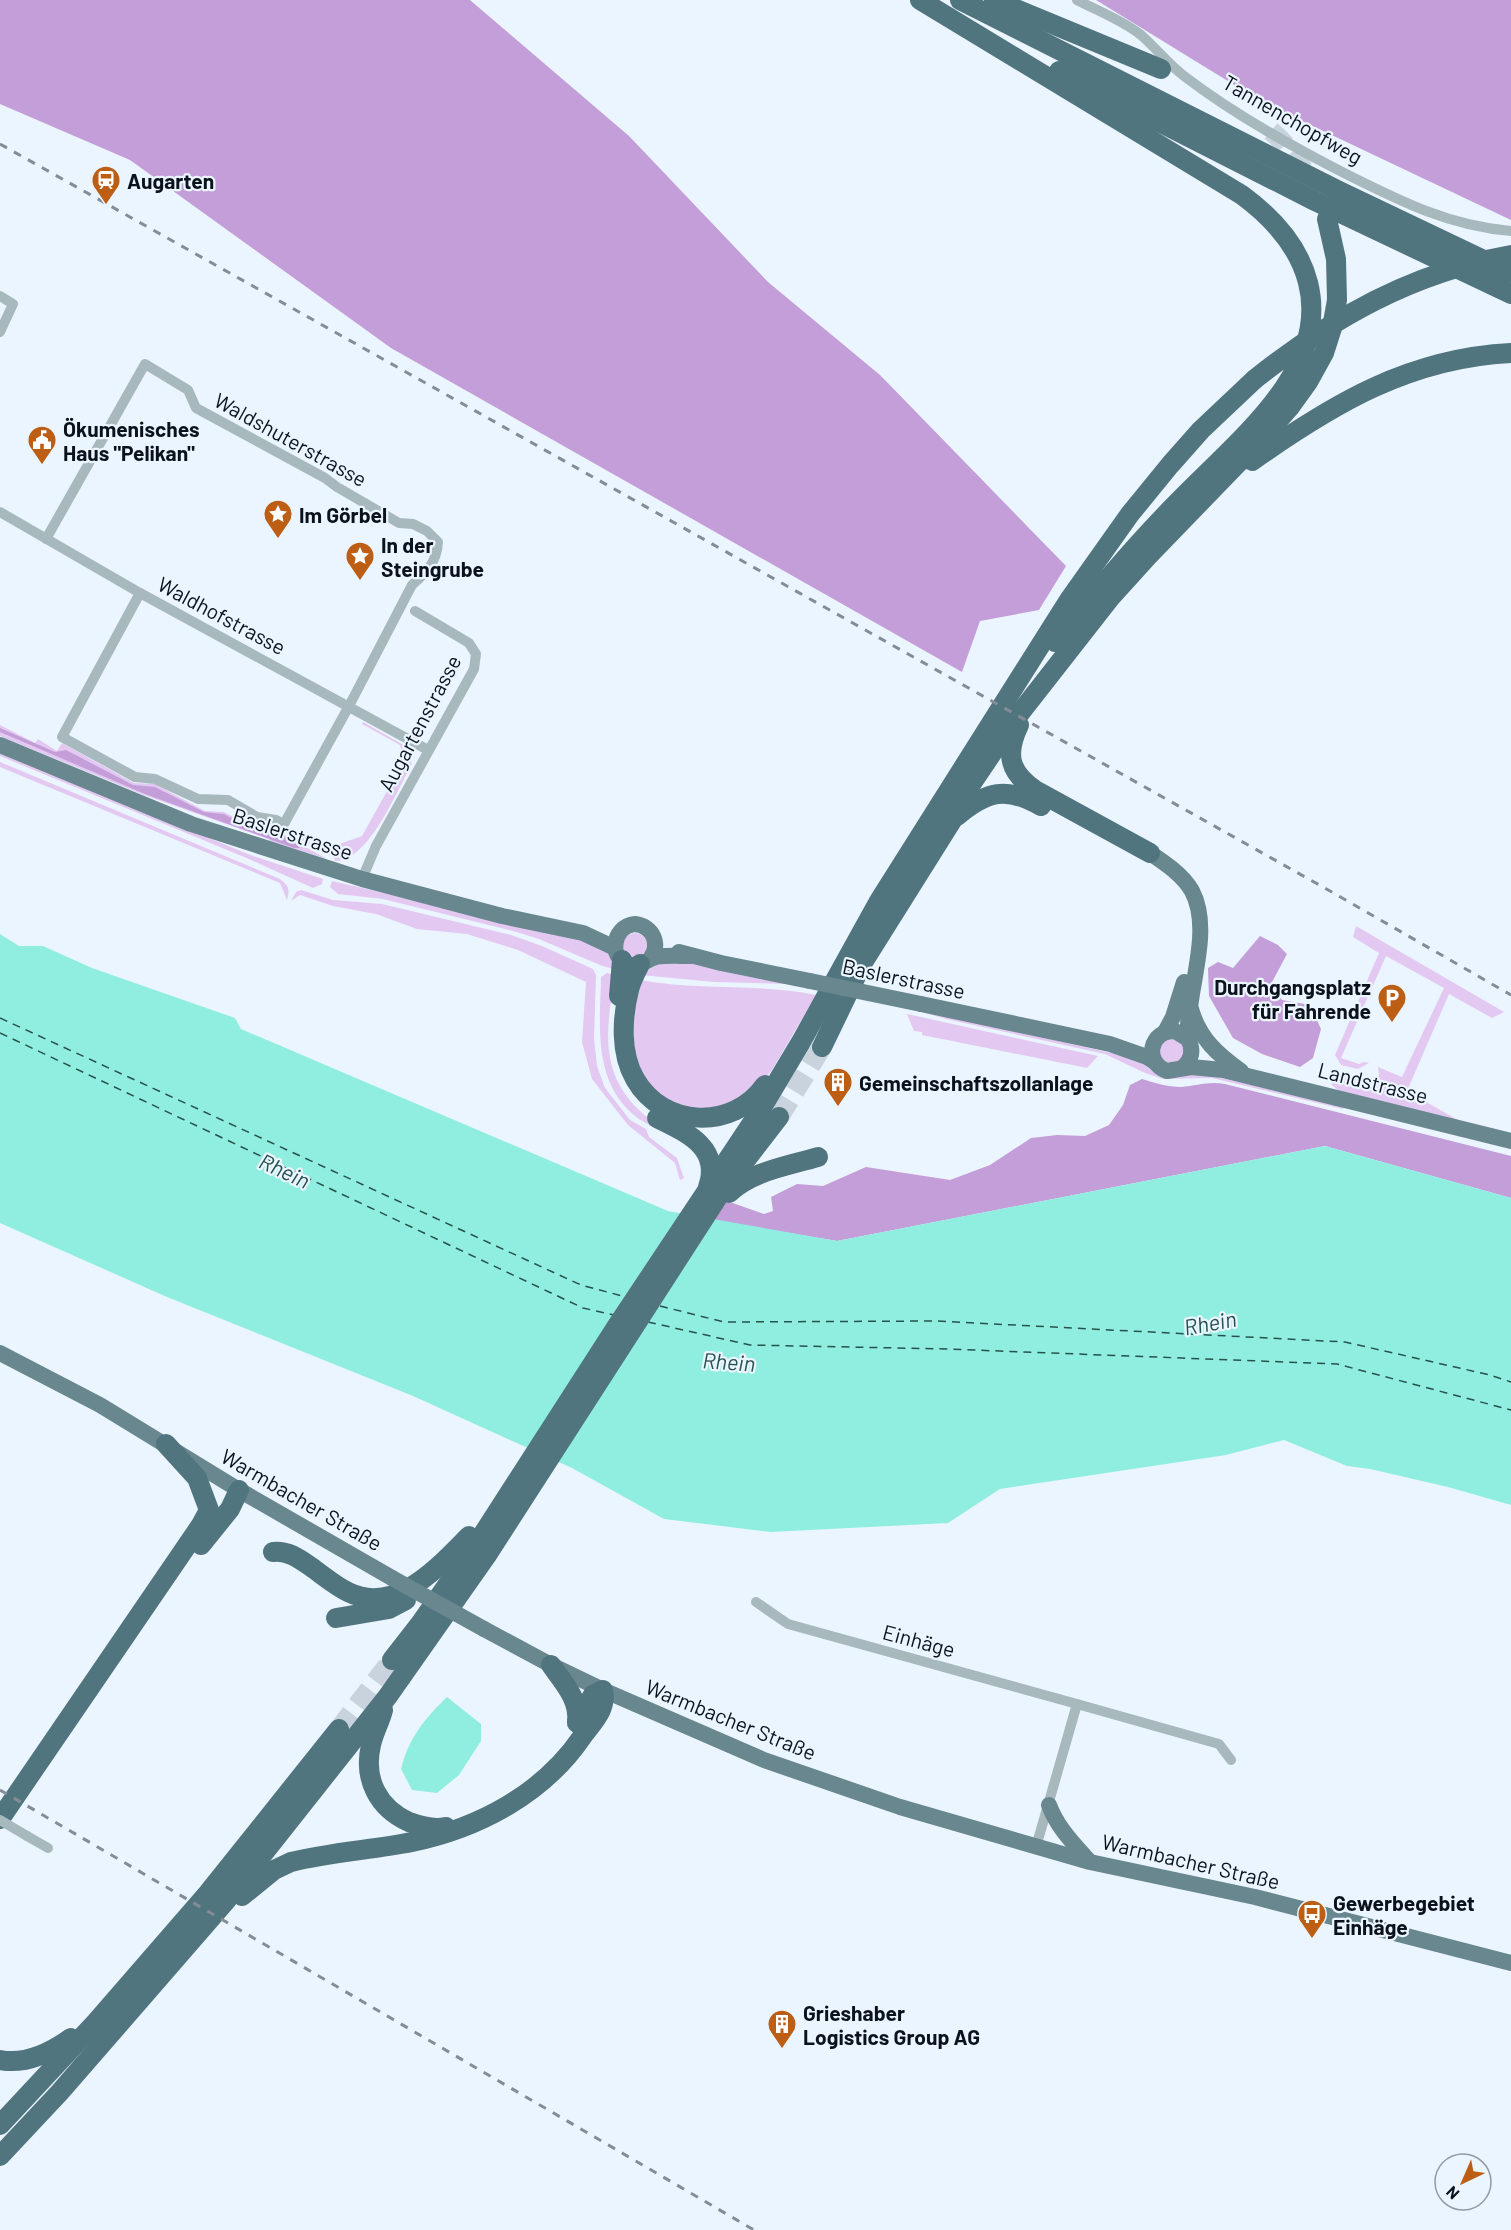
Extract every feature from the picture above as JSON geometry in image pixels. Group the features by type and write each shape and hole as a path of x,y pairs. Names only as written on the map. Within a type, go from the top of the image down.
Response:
{"highway":[{"path":"920,0 1205,146 1511,294"},
{"path":"920,0 1221,182 1257,207 1278,226 1295,249 1304,268 1310,291 1311,315 1306,343 1298,365 1276,399 1117,567 1004,705"},
{"path":"960,0 1339,191 1511,273"},
{"path":"993,0 1161,69"},
{"path":"822,1047 862,964 987,760 1013,722 1080,634 1129,577 1220,484 1290,407 1308,382 1324,353 1335,315 1338,286 1336,259 1327,219"},
{"path":"624,1329 702,1224 758,1114 801,1042 879,901 1069,600 1136,506 1185,448 1255,380 1326,326 1389,292 1448,269 1511,255"},
{"path":"1220,484 1305,424 1377,385 1436,365 1511,353"},
{"path":"1043,684 1013,740 1011,759 1017,775 1035,790 1148,858"},
{"path":"952,819 982,798 1004,793 1016,794 1148,858"},
{"path":"637,955 629,987 624,1024 629,1065 634,1077 648,1097 678,1114 690,1117 712,1119 751,1102 772,1076 822,1001"},
{"path":"637,955 622,979 613,1029 615,1053 621,1074 634,1098 644,1110 684,1131 705,1148 710,1167 710,1183 719,1192"},
{"path":"0,2125 96,2022 388,1696 476,1572 530,1474 624,1329 719,1192 779,1117"},
{"path":"719,1192 751,1177 818,1157"},
{"path":"166,1444 197,1478 209,1510"},
{"path":"273,1552 288,1552 349,1592 361,1597 384,1598 400,1594 443,1562 530,1474"},
{"path":"0,1820 209,1510 217,1499 239,1490"},
{"path":"0,1829 196,1551 230,1509 239,1490"},
{"path":"392,1660 483,1534 506,1497"},
{"path":"336,1618 378,1612 403,1602 442,1572 483,1534"},
{"path":"423,1602 454,1573"},
{"path":"551,1665 572,1695 577,1707 577,1721"},
{"path":"214,1891 241,1896 274,1870 291,1862 310,1857 412,1842 471,1824 505,1808 529,1793 551,1775 574,1750 606,1701 603,1690 593,1695 577,1721 570,1742 548,1770 516,1794 462,1822 441,1828 419,1826 398,1816 382,1804 373,1787 370,1769 371,1746 388,1696"},
{"path":"0,2156 60,2092 339,1729"},
{"path":"0,2060 19,2061 48,2053 96,2022"}],"main road":[{"name":"Baslerstrasse","path":"0,745 191,824 362,879 502,916 583,933 637,955 690,956 1132,1047 1155,1062"},
{"path":"1148,858 1167,864 1185,881 1197,904 1200,932 1187,1021 1190,1059 1182,1068 1167,1071 1155,1062 1152,1051 1173,1017 1182,990 1190,956 1192,926 1180,894 1148,858"},
{"name":"Baslerstrasse","path":"583,933 621,930 630,924 640,924 650,930 637,955"},
{"path":"621,930 615,941 637,955"},
{"path":"1190,1005 1193,1017 1205,1041 1217,1054 1250,1077"},
{"path":"1132,1047 1161,1034 1180,1032 1190,1043"},
{"name":"Landstrasse","path":"1190,1043 1206,1059 1223,1070"},
{"name":"Landstrasse","path":"1182,1068 1223,1070 1511,1141"},
{"name":"Warmbacher Straße","path":"0,1353 100,1405 239,1490 392,1578 551,1665 764,1760 900,1807 1090,1862 1255,1898 1511,1963"},
{"path":"1049,1805 1064,1832 1090,1862"}],"street":[{"name":"Tannenchopfweg","path":"1077,0 1128,26 1182,75 1298,150 1440,218 1482,228 1511,231"},
{"path":"0,296 13,304 0,332"},
{"name":"Waldshuterstrasse","path":"46,539 145,364 188,390 196,408 325,478 399,523 413,524 427,531 438,542 437,554 428,570 412,585 349,706"},
{"name":"Waldhofstrasse","path":"0,512 140,593 428,750"},
{"path":"140,593 62,737 135,777 155,778 198,799 228,800 257,817 276,820 284,824 349,706"},
{"name":"Augartenstrasse","path":"362,879 376,846 474,669 476,654 469,643 415,611"},
{"name":"Einhäge","path":"756,1602 788,1624 1219,1744 1231,1760"},
{"path":"1036,1847 1077,1704"},
{"path":"0,1820 48,1848"}],"shaded area":[{"path":"0,0 470,0 629,136 768,282 880,375 1066,566 1039,610 980,621 962,672 391,348 130,160 0,104"},
{"path":"1096,0 1511,0 1511,220 1262,102"},
{"path":"363,722 407,747 412,755 411,766 370,838 359,850 347,858 335,861 334,858 286,831 287,829 316,846 318,843 328,848 362,836 406,757 400,745 362,724"},
{"path":"0,725 35,743 38,739 57,751 62,743 134,783 155,784 205,811 224,812 261,832 267,822 282,834 327,859 269,841 269,839 144,795 0,736"},
{"path":"0,728 55,752 66,750 133,785 155,787 204,812 224,814 261,834 271,827 300,848 294,848 145,794 0,732"},
{"path":"0,753 253,856 323,879 322,884 313,888 249,859 0,756"},
{"path":"0,762 280,879 288,888 287,900 280,883 0,767"},
{"path":"332,881 586,940 609,950 616,970 513,931 383,899 338,894 330,887"},
{"path":"301,890 333,900 382,904 511,935 593,969 596,975 594,1038 597,1066 605,1088 630,1120 646,1129 649,1137 677,1158 684,1178 680,1180 675,1163 628,1125 592,1079 582,1042 586,982 518,950 467,934 417,929 376,914 333,906 300,895 291,901 296,892"},
{"path":"1356,926 1504,1012 1492,1018 1449,994 1407,1091 1463,1123 1339,1091 1332,1085 1331,1080 1335,1075 1348,1074 1376,1083 1379,1076 1378,1067 1402,1077 1444,988 1386,956 1341,1058 1359,1064 1369,1063 1358,1069 1341,1065 1335,1055 1379,953 1353,937"},
{"path":"635,933 640,934 646,940 646,950 640,956 635,957 630,956 624,950 623,945 624,940 630,934"},
{"path":"1260,936 1278,945 1287,954 1271,984 1282,1000 1310,1005 1321,1029 1313,1058 1300,1067 1262,1054 1233,1038 1209,996 1208,968 1218,962 1233,968"},
{"path":"682,961 787,984 714,982 641,975 658,964"},
{"path":"607,973 615,975 608,1029 611,1063 617,1079 626,1095 644,1115 685,1141 639,1119 624,1105 613,1090 606,1072 600,1035 601,977"},
{"path":"640,980 684,985 772,989 816,995 772,1070 754,1092 718,1111 689,1110 668,1103 650,1088 635,1062 631,1007"},
{"path":"922,1010 1344,1106 1343,1109 1212,1078 1163,1079 1105,1054 946,1019 922,1012"},
{"path":"907,1014 1098,1056 1087,1068 922,1035 922,1032 914,1031"},
{"path":"1172,1039 1180,1043 1184,1051 1180,1059 1172,1063 1164,1059 1160,1051 1164,1043"},
{"path":"1142,1079 1176,1087 1208,1083 1225,1084 1511,1156 1511,1198 1325,1146 837,1241 712,1220 727,1201 764,1214 773,1211 771,1197 797,1184 823,1186 866,1167 950,1180 990,1165 1031,1138 1057,1135 1085,1136 1109,1125 1123,1105 1130,1085"}],"water":[{"name":"Rhein","path":"0,934 19,946 43,946 92,968 235,1018 241,1029 668,1211 837,1241 1325,1146 1511,1198 1511,1505 1448,1487 1347,1466 1284,1440 1226,1455 1000,1489 948,1523 771,1532 664,1519 572,1468 413,1396 167,1297 0,1223"},
{"path":"447,1697 481,1724 481,1741 459,1775 437,1793 412,1790 401,1769 404,1758 418,1730"}],"ferry route":[{"path":"0,1018 581,1285 626,1297"},
{"path":"0,1033 583,1308 614,1315"},
{"path":"660,1306 724,1322 936,1321 1345,1342 1490,1375 1511,1382"},
{"path":"648,1322 750,1345 947,1349 1337,1364 1511,1410"}],"tunnel":[{"path":"1271,131 1293,154 1310,181"},
{"path":"779,1117 822,1047"},
{"path":"339,1729 392,1660"}],"railway":[{"path":"0,144 1511,995"},
{"path":"0,1790 754,2230"}],"place":[{"name":"Augarten","path":"106,206"},
{"name":"Ökumenisches Haus \"Pelikan\"","path":"42,466"},
{"name":"Im Görbel","path":"278,540"},
{"name":"In der Steingrube","path":"360,582"},
{"name":"Durchgangsplatz für Fahrende","path":"1392,1024"},
{"name":"Gemeinschaftszollanlage","path":"838,1108"},
{"name":"Gewerbegebiet Einhäge","path":"1312,1940"},
{"name":"Grieshaber Logistics Group AG","path":"782,2050"}]}
